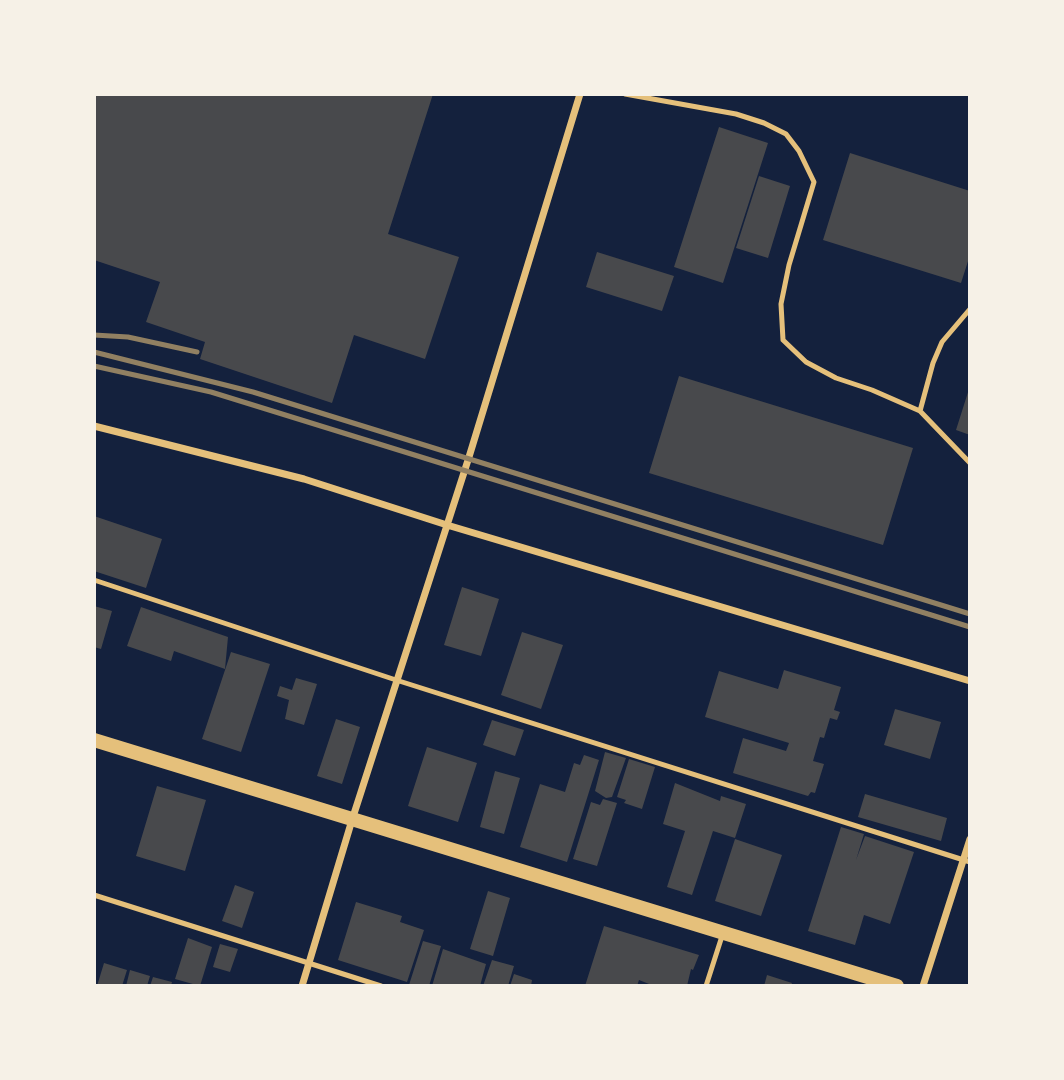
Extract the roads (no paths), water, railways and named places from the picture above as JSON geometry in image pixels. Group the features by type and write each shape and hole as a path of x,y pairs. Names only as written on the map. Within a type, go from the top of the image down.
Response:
{"main road":[{"path":"94,740 897,985"}],"street":[{"path":"302,985 579,94"},
{"path":"94,426 304,479 970,681"},
{"path":"923,985 966,861 970,839"}],"lane":[{"path":"625,94 736,114 786,134 799,151 814,182 789,265 781,304 783,340 806,362 836,378 872,390 919,411 970,463"},
{"path":"919,411 942,342 970,309"},
{"path":"94,580 396,680 966,861"},
{"path":"94,895 381,985"},
{"path":"706,985 723,933"}],"railway":[{"path":"94,335 128,337 197,352"},
{"path":"94,352 253,392 970,614"},
{"path":"94,366 211,392 970,627"}]}
